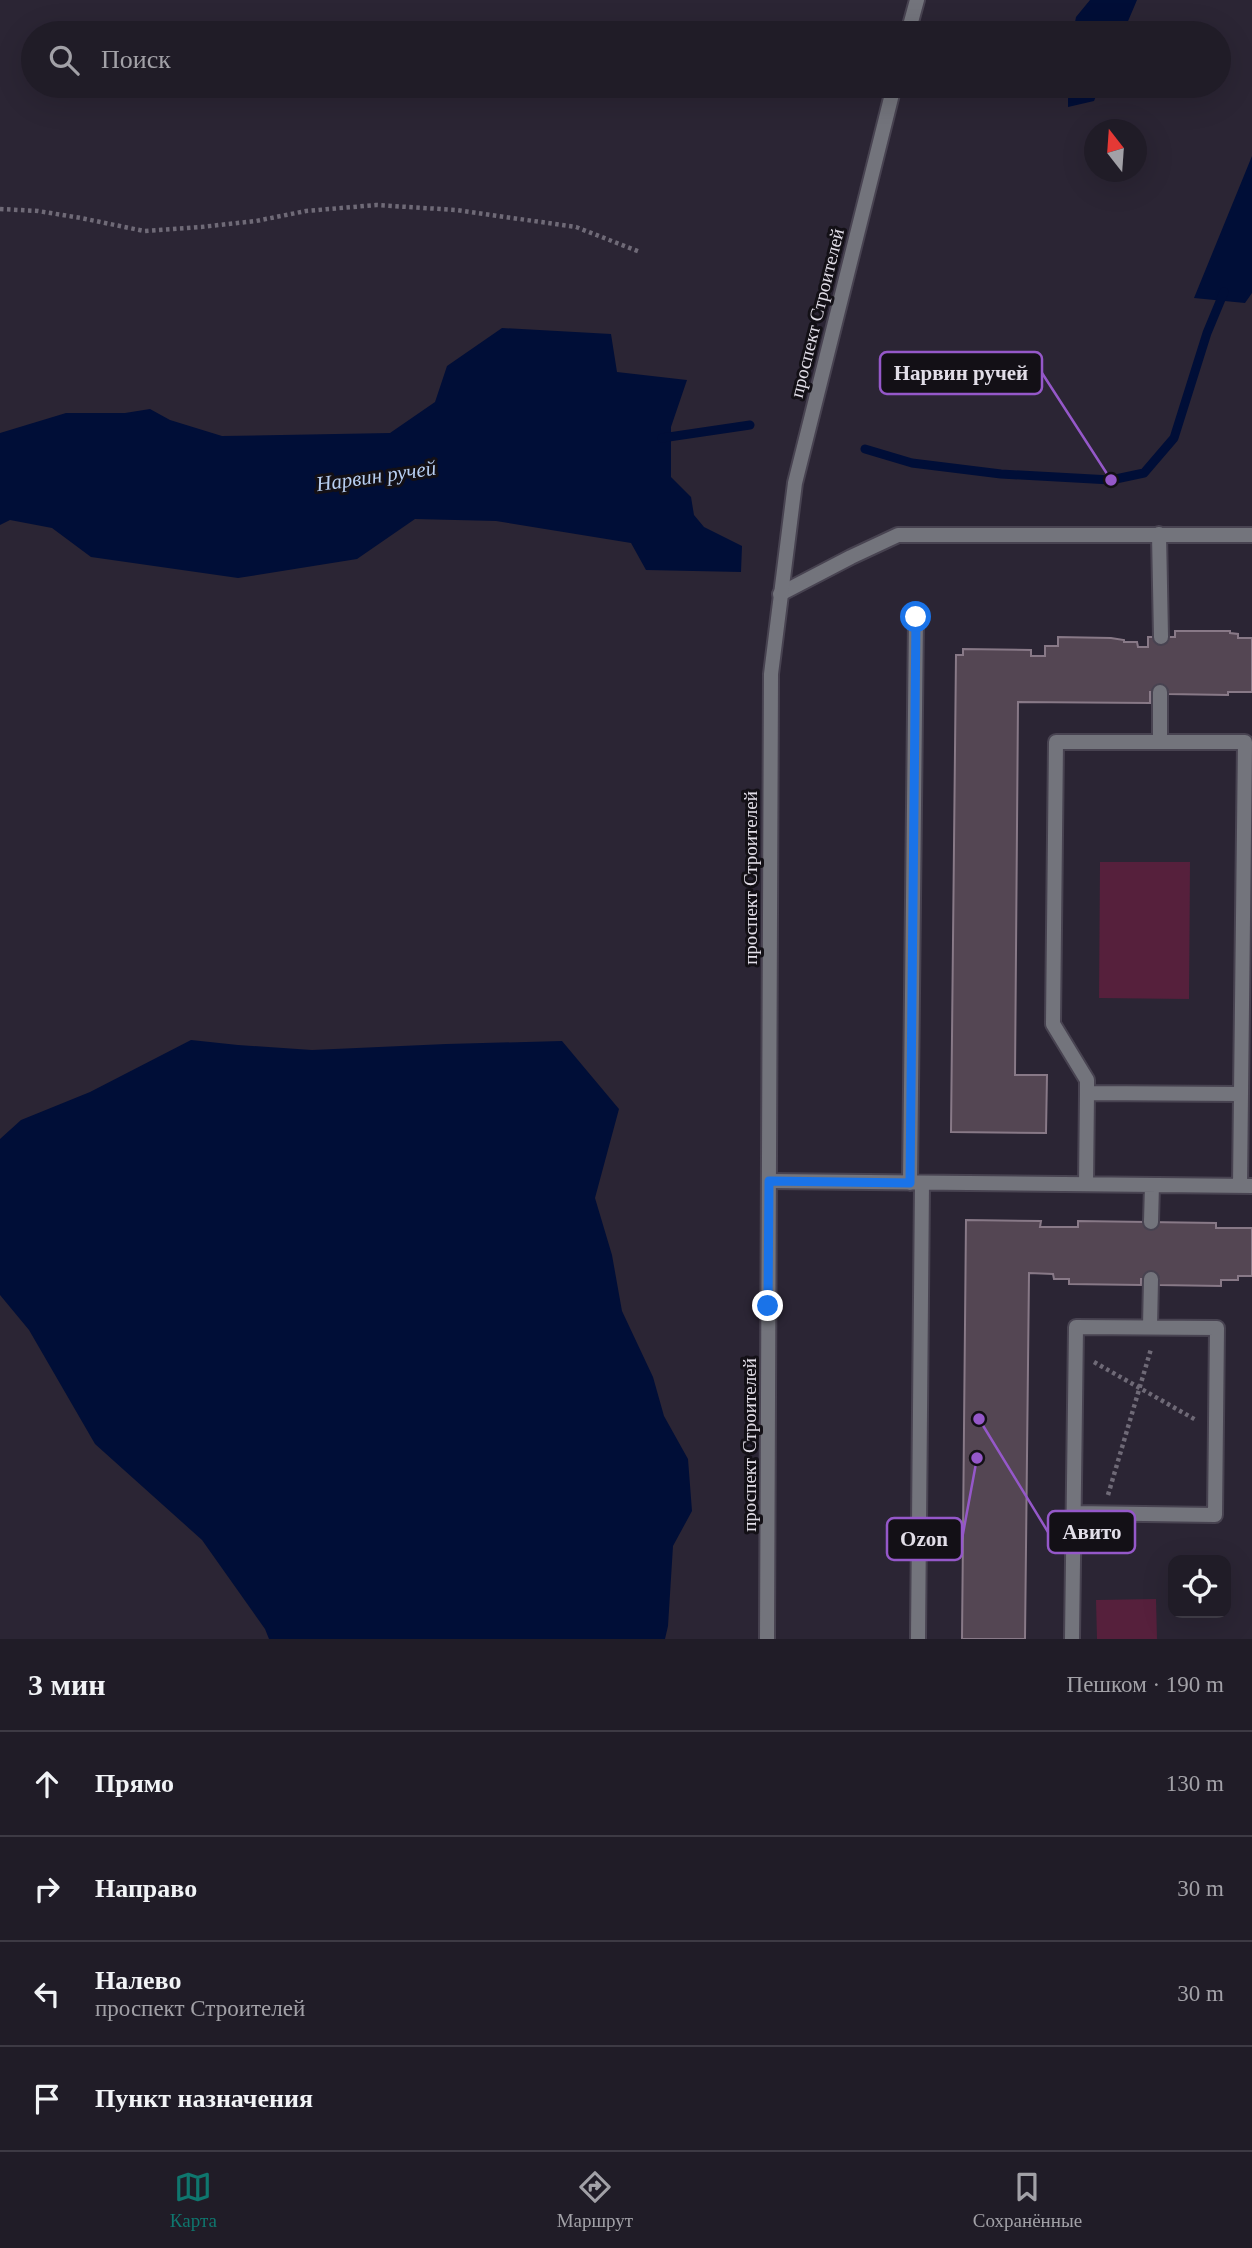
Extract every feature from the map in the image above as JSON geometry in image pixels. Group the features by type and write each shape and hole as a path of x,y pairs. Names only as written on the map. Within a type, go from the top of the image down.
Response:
{"street":[{"path":"911,21 917,0"},
{"name":"проспект Строителей","path":"767,1639 771,674 795,483 891,98"},
{"path":"1159,534 1161,637"},
{"path":"780,594 898,536 1252,535"},
{"path":"916,617 918,1639"},
{"path":"1160,692 1160,741"},
{"path":"769,1181 1246,1186 1241,1094 1245,742 1056,742 1053,1024 1087,1080 1086,1184"},
{"path":"1087,1093 1241,1094"},
{"path":"1151,1222 1152,1185"},
{"path":"1151,1279 1154,1328"},
{"path":"1072,1639 1076,1327 1217,1328 1215,1515 1074,1513"}],"path":[{"path":"0,209 38,211 144,231 201,227 306,211 376,205 456,210 576,227 640,252"},
{"path":"1102,1514 1140,1388 1154,1328"},
{"path":"1075,1351 1216,1432"}],"shaded area":[{"path":"1100,862 1190,862 1189,999 1099,998"},
{"path":"1156,1599 1157,1639 1097,1639 1096,1600"}],"water":[{"path":"1090,0 1137,0 1128,21 1075,21"},
{"path":"1068,98 1095,98 1094,101 1068,107"},
{"path":"1252,156 1252,293 1245,303 1194,298"},
{"path":"502,328 611,334 617,372 687,380 671,427 671,477 691,497 694,515 704,527 742,546 741,572 646,570 631,543 496,521 415,519 357,559 238,578 91,557 52,528 10,520 0,525 0,433 66,413 125,413 150,409 170,420 222,436 390,433 435,402 447,366"},
{"path":"191,1040 312,1050 562,1041 619,1109 595,1198 612,1255 622,1311 653,1377 664,1416 688,1459 692,1511 673,1546 665,1639 269,1639 265,1629 202,1540 95,1444 29,1330 0,1295 0,1139 21,1120 90,1092"}],"building":[{"path":"1175,631 1230,631 1238,634 1238,638 1252,638 1252,692 1228,692 1228,695 1150,692 1150,703 1018,702 1015,1075 1047,1075 1046,1133 951,1132 956,655 963,655 963,649 1031,650 1031,656 1045,656 1045,646 1058,646 1058,637 1111,638 1137,642 1138,647 1148,647 1148,637 1175,637"},
{"path":"966,1220 1041,1221 1040,1227 1078,1227 1078,1221 1216,1223 1216,1228 1252,1228 1252,1276 1238,1276 1238,1280 1221,1280 1221,1286 1159,1285 1159,1279 1141,1279 1141,1285 1069,1284 1069,1279 1054,1279 1053,1274 1029,1273 1025,1639 962,1639"}],"waterway":[{"name":"Нарвин ручей","path":"865,449 912,463 1001,474 1111,480 1144,473 1174,438 1207,333 1224,292"},
{"name":"Нарвин ручей","path":"662,438 750,425"}],"place":[{"name":"Нарвин ручей","path":"1111,480"},
{"name":"Авито","path":"979,1419"},
{"name":"Ozon","path":"977,1458"}],"route":[{"path":"768,1306 769,1181 910,1183 916,617"}]}
